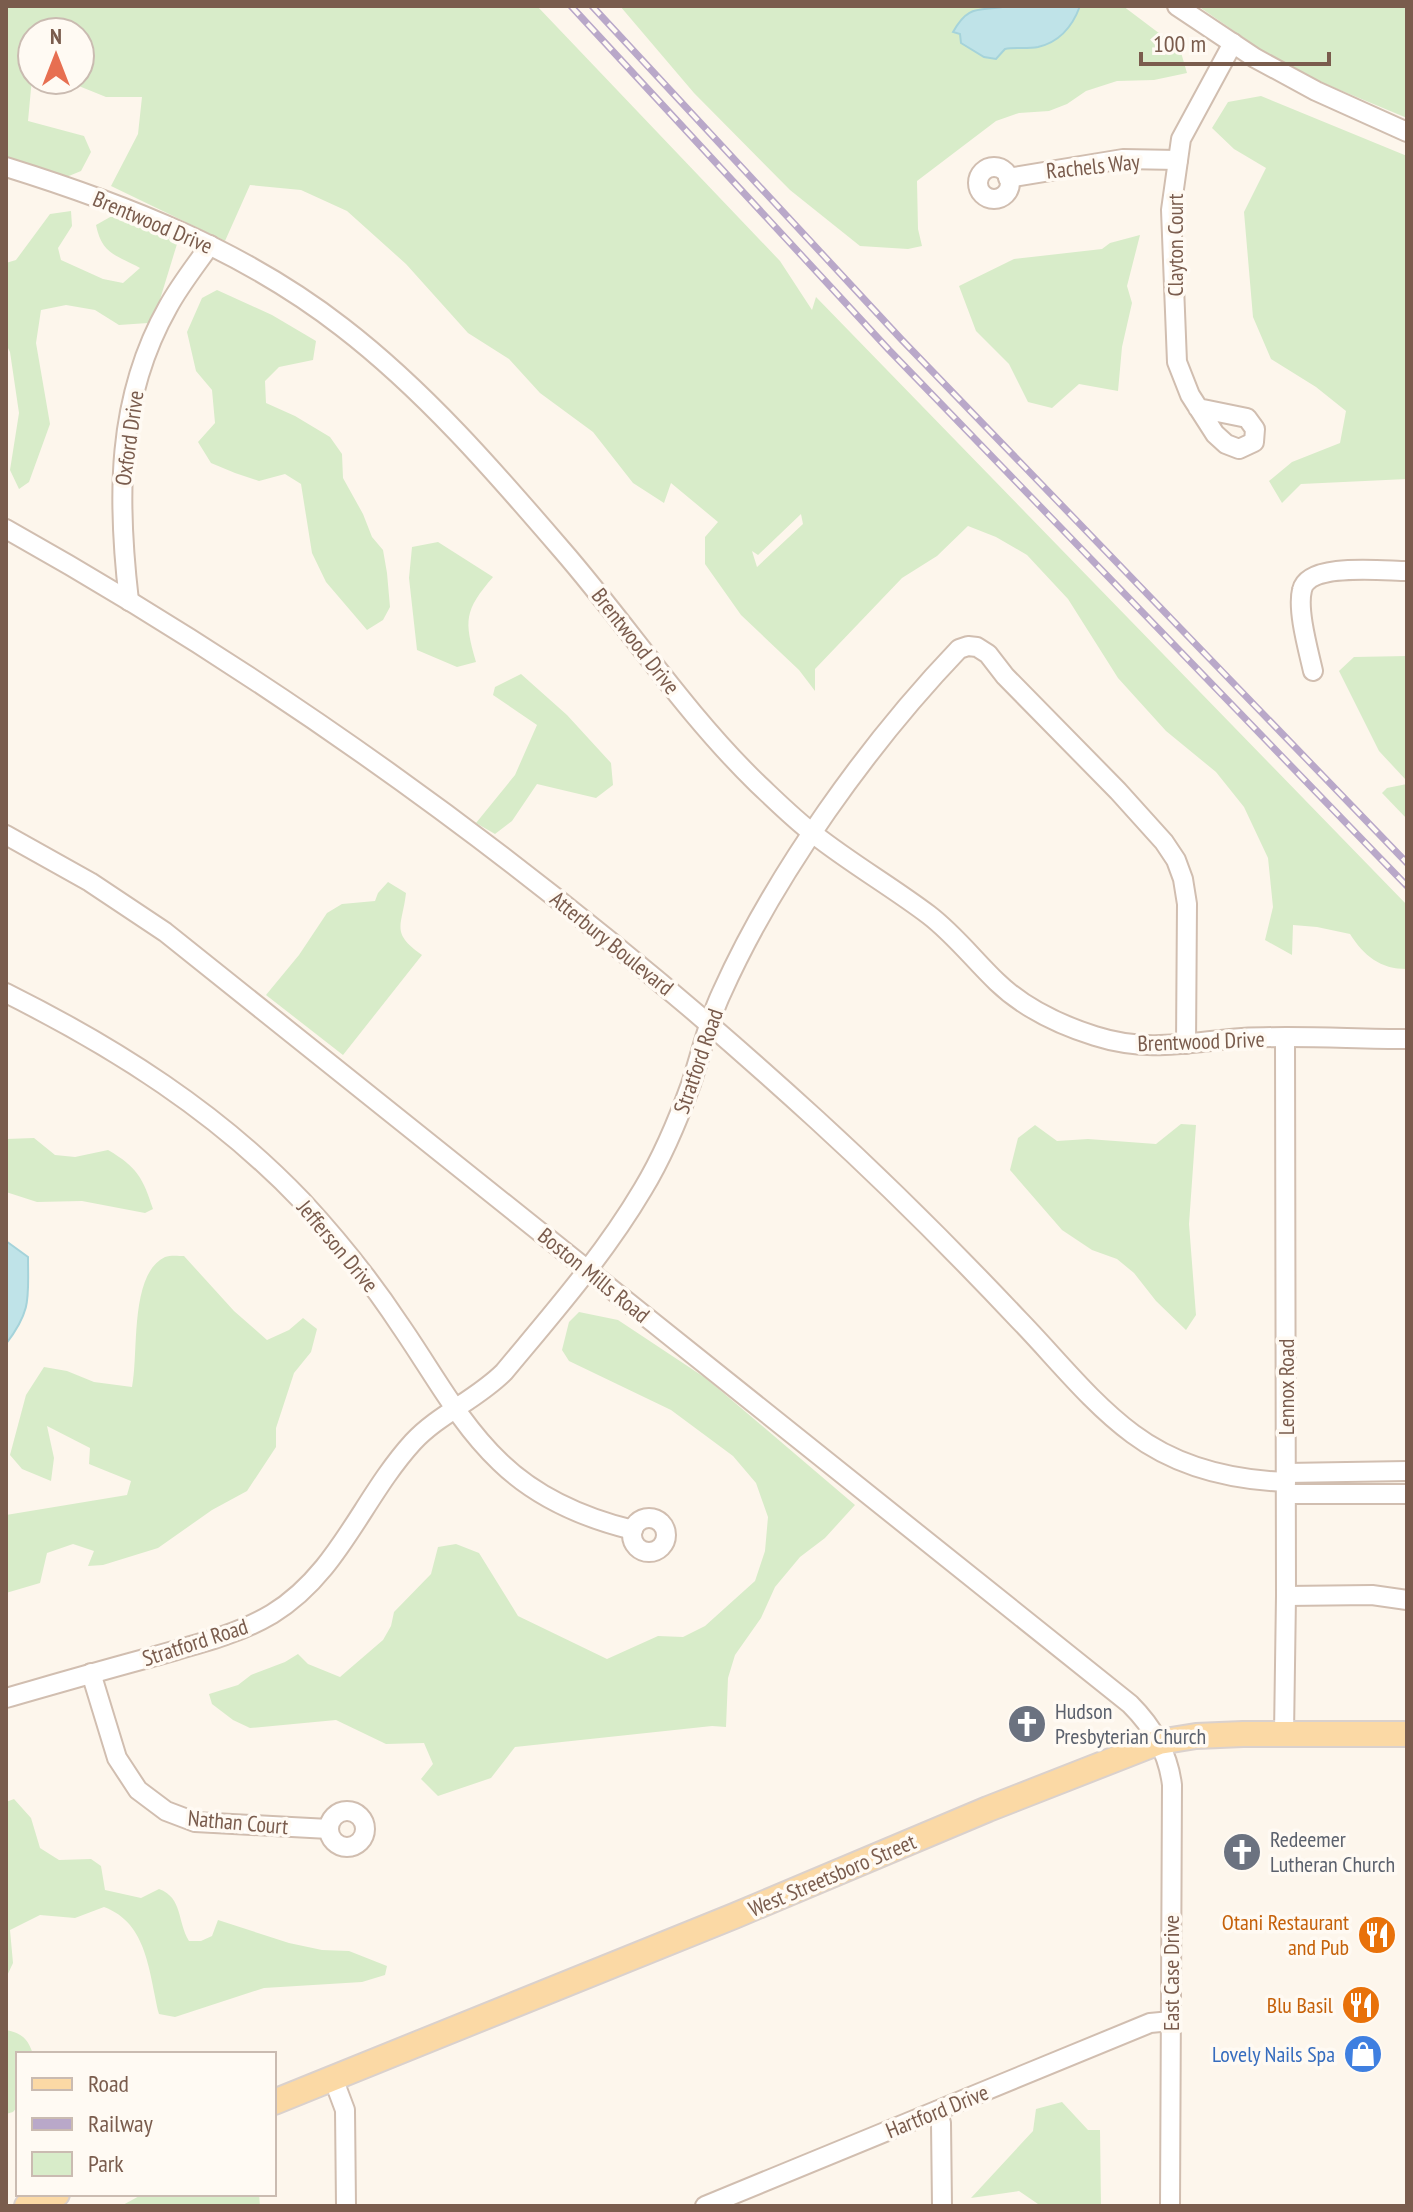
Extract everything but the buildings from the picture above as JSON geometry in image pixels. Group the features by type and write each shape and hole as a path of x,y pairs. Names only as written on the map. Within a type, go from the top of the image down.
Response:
{"main road":[{"name":"West Streetsboro Street","path":"276,2101 1159,1742 1196,1736 1407,1734"},
{"path":"27,2206 52,2196"}],"street":[{"path":"1177,6 1316,91 1407,132"},
{"name":"Clayton Court","path":"1198,408 1177,362 1171,210 1181,139 1233,43"},
{"name":"Rachels Way","path":"1008,178 1123,159 1178,160"},
{"name":"Brentwood Drive","path":"6,167 119,206 210,245 268,277 320,311 367,348 430,407 561,549 717,741 757,783 813,834 941,924 997,982 1039,1012 1063,1025 1118,1042 1162,1047 1239,1038 1407,1039"},
{"name":"Oxford Drive","path":"129,601 121,494 129,410 150,345 168,307 210,245"},
{"name":"Atterbury Boulevard","path":"6,529 249,676 382,768 559,900 710,1025 816,1119 948,1246 1110,1416 1138,1438 1211,1472 1286,1483 1407,1494"},
{"path":"1313,671 1301,600 1306,581 1311,576 1329,571 1407,571"},
{"name":"Stratford Road","path":"6,1698 229,1634 255,1623 292,1600 329,1564 396,1462 432,1424 488,1387 504,1372 588,1271 619,1228 664,1150 722,992 755,928 813,834 850,779 959,649 977,647 988,654 1005,676 1118,791 1176,860 1187,904 1186,1044"},
{"name":"Boston Mills Road","path":"6,835 90,882 165,932 1130,1704 1153,1730 1159,1742"},
{"name":"Jefferson Drive","path":"6,993 101,1042 218,1123 274,1173 353,1259 456,1409 501,1463 534,1489 591,1519 633,1530"},
{"name":"Lennox Road","path":"1284,1734 1285,1039"},
{"name":"Atterbury Boulevard","path":"1286,1483 1407,1471"},
{"path":"1286,1596 1372,1595 1407,1600"},
{"name":"Nathan Court","path":"91,1673 117,1758 138,1790 166,1811 195,1822 329,1829"},
{"name":"East Case Drive","path":"1159,1742 1168,1762 1172,1785 1170,2206"},
{"name":"Hartford Drive","path":"705,2206 1150,2023 1171,2021"},
{"path":"333,2078 345,2110 346,2206"},
{"path":"937,2111 941,2123 942,2206"}],"green space":[{"path":"6,6 537,6 780,261 812,310 816,297 1407,905 1407,969 1389,967 1374,960 1350,934 1317,927 1293,925 1292,955 1265,940 1273,907 1268,858 1244,807 1216,772 1166,731 1118,678 1068,599 1027,555 996,537 968,526 937,556 902,578 815,669 815,691 799,670 741,615 705,564 705,537 718,522 671,483 664,503 633,483 593,432 540,393 509,359 468,333 406,264 347,211 301,190 250,185 225,241 111,186 138,134 142,97 106,97 96,93 96,16 16,16 16,96 30,96 28,121 84,136 91,152 81,171 64,178 6,156","holes":["801,514 803,524 757,567 752,551 758,555"]},
{"path":"620,6 1008,6 970,12 954,32 960,34 962,43 984,57 1004,49 1038,47 1080,6 1123,6 1180,49 1187,73 1154,80 1117,81 1086,91 1067,104 1049,111 1019,113 996,121 917,181 918,229 922,246 908,249 860,246 790,190 694,93"},
{"path":"1198,6 1407,6 1407,118 1287,68"},
{"path":"1261,96 1407,156 1407,479 1301,484 1282,503 1269,481 1292,462 1340,443 1346,411 1316,387 1271,359 1253,317 1244,212 1266,168 1234,149 1212,128 1228,102"},
{"path":"71,211 72,226 58,248 61,260 103,279 123,283 140,268 112,253 99,235 96,225 119,212 160,231 177,244 158,306 148,323 119,325 95,310 66,305 41,310 36,343 50,424 29,482 19,489 10,470 19,413 10,352 6,344 6,263 16,260 50,214"},
{"path":"1140,235 1127,286 1132,303 1122,347 1118,391 1079,384 1052,408 1028,402 1009,364 976,331 959,286 1014,259 1102,249 1110,243"},
{"path":"217,290 272,315 316,341 313,360 279,367 265,381 266,403 330,437 342,454 343,478 372,537 383,550 387,573 390,607 383,620 367,630 326,582 312,553 301,484 285,474 259,481 235,473 211,463 198,442 215,423 212,390 196,371 187,332 202,298"},
{"path":"438,542 493,577 476,599 469,616 468,626 476,662 457,667 417,650 409,578 412,547"},
{"path":"1407,656 1406,780 1379,751 1339,671 1354,657"},
{"path":"521,674 567,715 611,763 613,785 596,798 537,784 512,821 495,834 476,823 515,775 537,725 493,695 495,687"},
{"path":"1407,784 1407,819 1382,793 1387,788"},
{"path":"388,882 406,893 400,928 405,940 422,955 343,1055 266,995 299,955 327,913 342,904 375,901"},
{"path":"1181,1124 1196,1125 1189,1224 1196,1315 1186,1330 1156,1301 1134,1273 1117,1259 1092,1250 1062,1230 1010,1170 1018,1138 1035,1125 1057,1141 1088,1139 1156,1144"},
{"path":"34,1138 55,1155 75,1157 108,1150 138,1174 153,1209 145,1213 82,1201 37,1202 6,1192 6,1139"},
{"path":"184,1256 234,1311 267,1340 289,1330 303,1318 317,1329 311,1352 294,1373 276,1428 276,1447 247,1491 212,1510 158,1548 103,1565 88,1566 94,1551 73,1544 47,1553 40,1583 6,1593 6,1515 127,1495 131,1481 89,1464 90,1448 47,1426 54,1458 51,1481 22,1469 10,1455 26,1395 44,1367 67,1371 94,1382 132,1387 138,1316 146,1280 154,1266 165,1257"},
{"path":"579,1312 618,1320 707,1379 855,1505 825,1538 800,1557 775,1587 761,1618 735,1655 728,1678 726,1727 515,1747 491,1778 438,1796 421,1779 433,1764 424,1743 386,1744 336,1720 250,1728 212,1704 209,1694 238,1685 251,1675 298,1654 308,1664 340,1677 383,1640 394,1612 431,1574 438,1547 456,1544 479,1553 518,1616 607,1659 658,1636 683,1637 705,1626 755,1581 765,1551 768,1517 756,1483 733,1456 671,1410 569,1361 562,1350 569,1322"},
{"path":"14,1799 31,1818 40,1848 59,1860 91,1859 101,1866 105,1890 141,1898 159,1889 167,1893 176,1904 189,1941 201,1941 212,1936 218,1920 289,1943 322,1950 349,1951 387,1966 385,1975 362,1982 264,1988 175,2017 159,2014 149,1967 138,1937 119,1915 104,1907 75,1918 40,1915 10,1930 13,1963 6,1978 6,1802"},
{"path":"6,2030 24,2038 32,2052 16,2052 16,2108 6,2114"},
{"path":"1062,2102 1088,2130 1100,2130 1101,2206 1037,2206 1019,2191 971,2198 1033,2131 1036,2109"},
{"path":"139,2196 259,2196 260,2206 121,2206"}],"water":[{"path":"1008,6 1080,6 1074,20 1053,41 1038,47 1005,49 996,59 984,57 961,43 960,34 953,32 964,17 976,10"},
{"path":"6,1241 28,1257 28,1283 24,1312 6,1344"}],"railway":[{"path":"571,6 889,350 1407,886"},
{"path":"592,6 902,340 1407,863"}],"place":[{"name":"Hudson Presbyterian Church","path":"1027,1724"},
{"name":"Redeemer Lutheran Church","path":"1242,1852"},
{"name":"Otani Restaurant and Pub","path":"1377,1935"},
{"name":"Blu Basil","path":"1361,2005"},
{"name":"Lovely Nails Spa","path":"1363,2054"}]}
